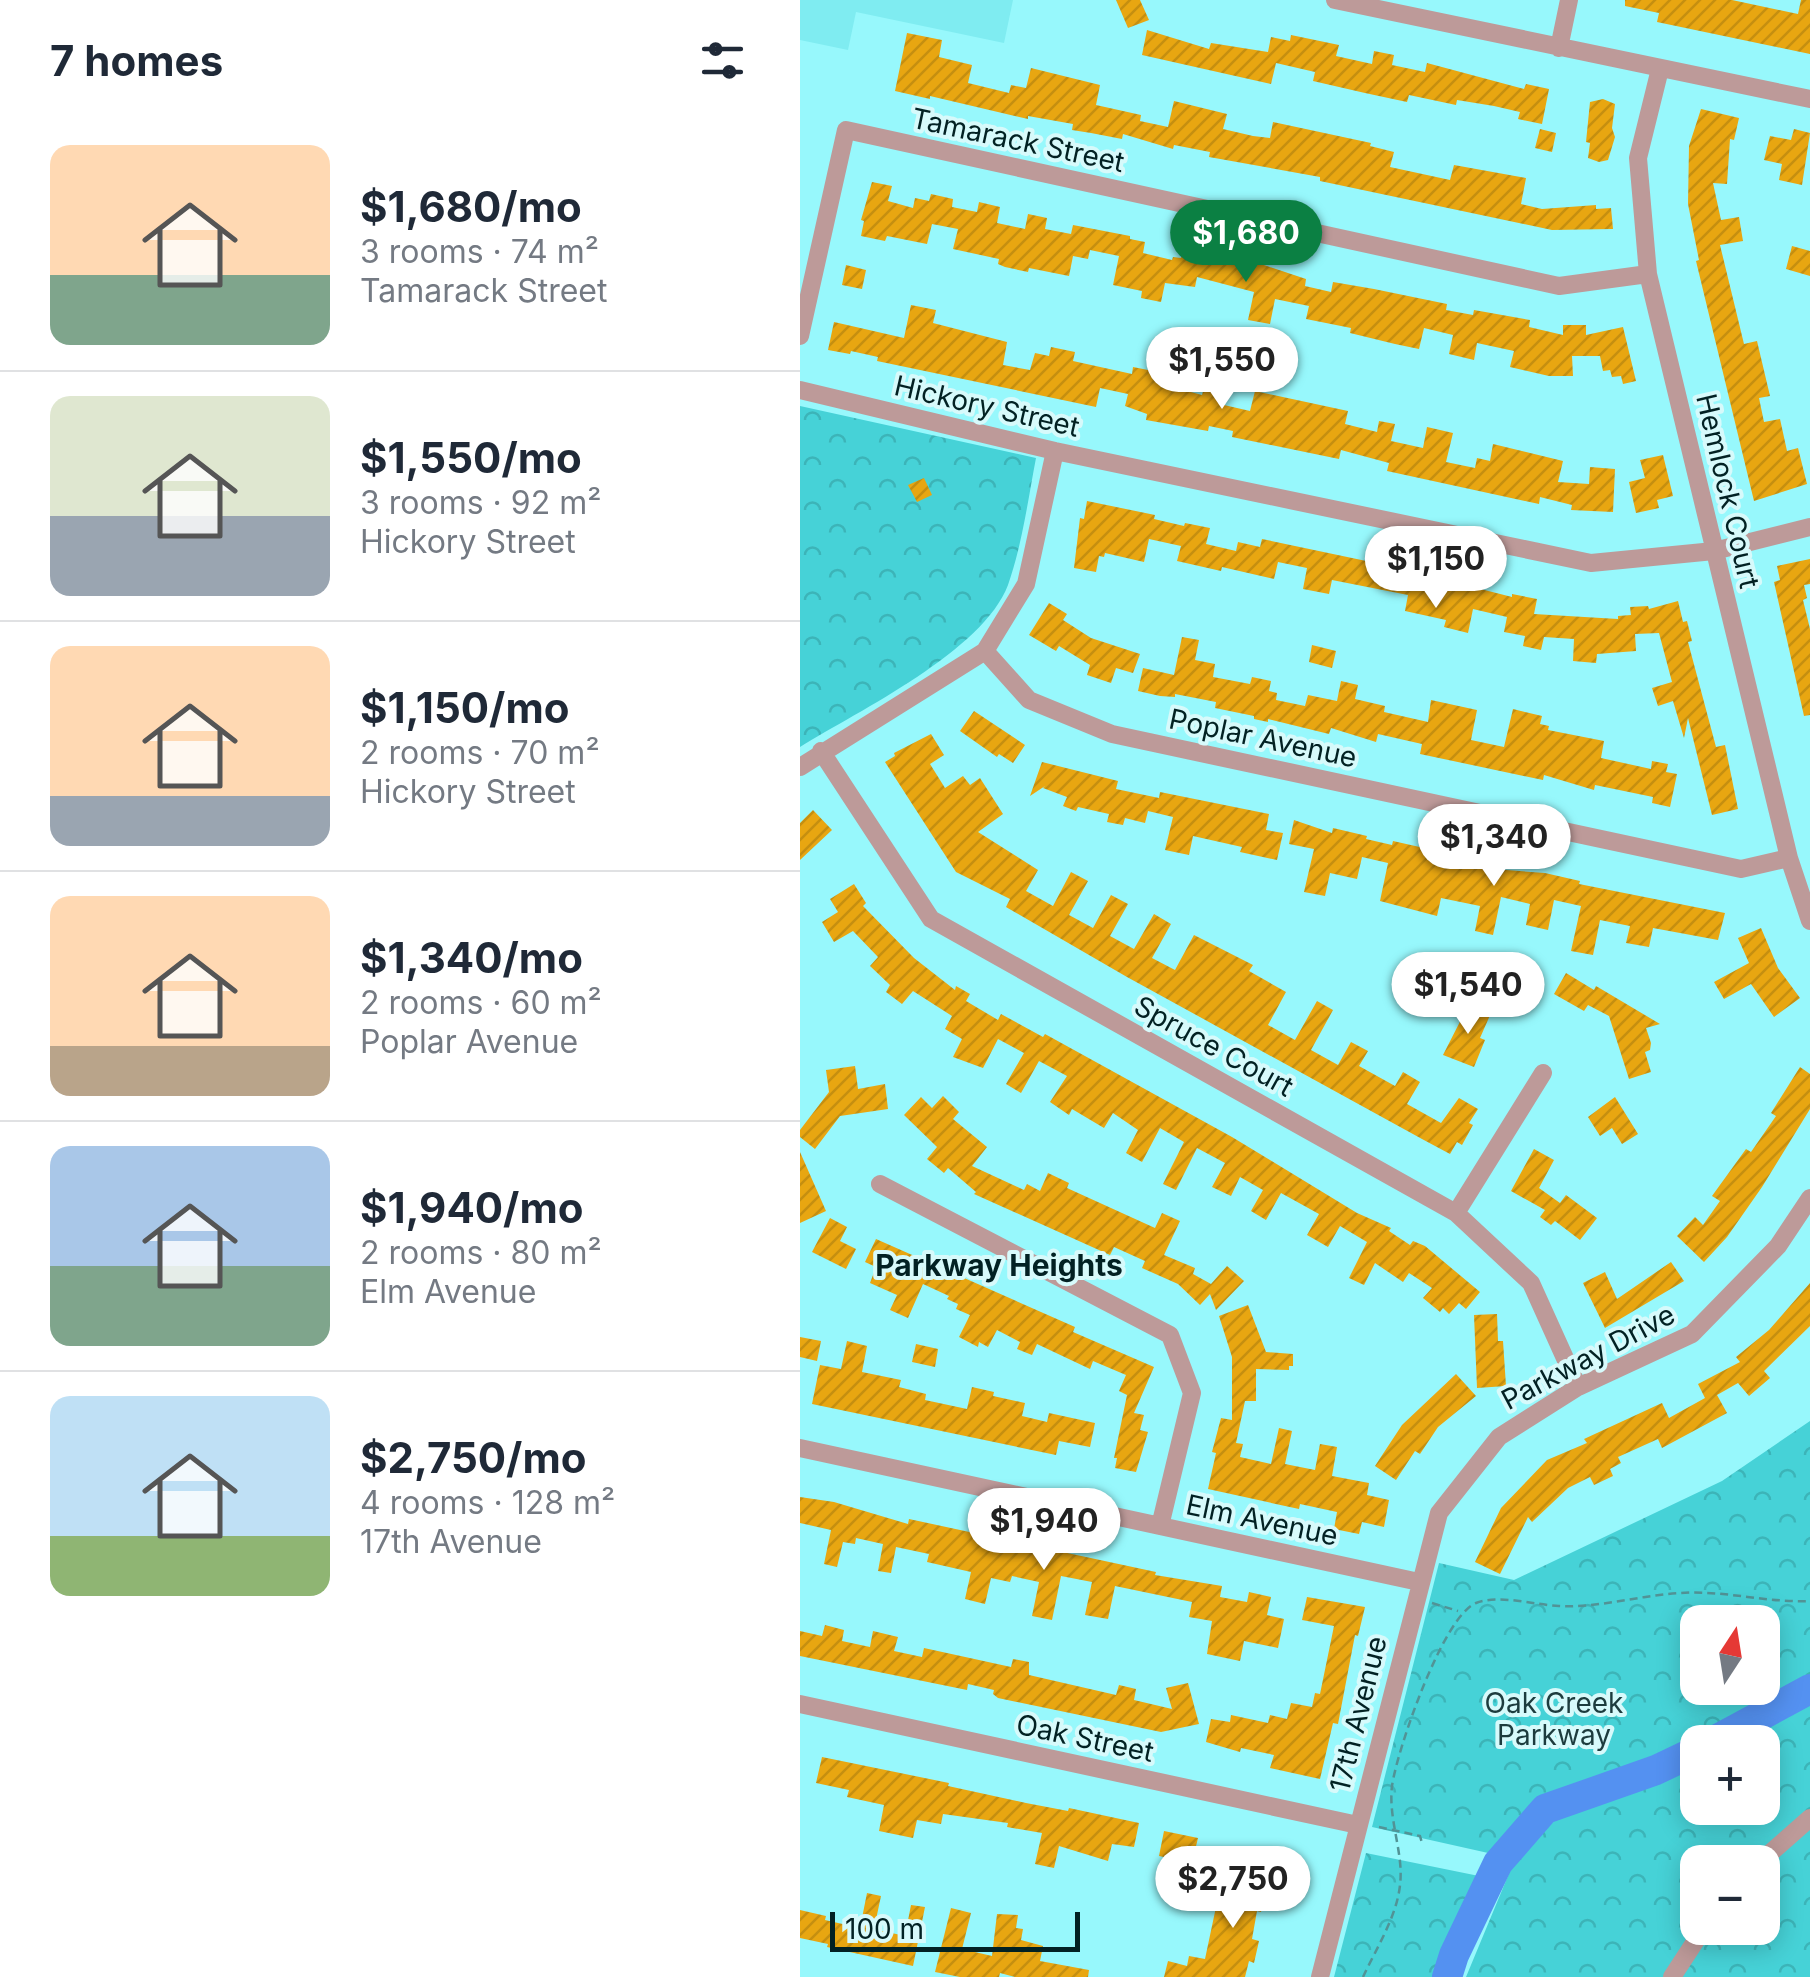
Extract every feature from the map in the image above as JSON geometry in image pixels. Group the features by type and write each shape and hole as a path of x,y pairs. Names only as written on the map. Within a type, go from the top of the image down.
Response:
{"street":[{"path":"1335,0 1810,99"},
{"path":"1559,48 1570,0"},
{"name":"Hemlock Court","path":"1660,69 1638,158 1648,274 1789,858 1810,921"},
{"name":"Tamarack Street","path":"800,336 846,130 1559,286 1648,274"},
{"name":"Hickory Street","path":"800,390 1055,451 1591,563 1714,551 1810,526"},
{"path":"800,766 985,651 1026,584 1055,451"},
{"name":"Poplar Avenue","path":"985,651 1029,700 1112,734 1741,869 1789,858"},
{"name":"Spruce Court","path":"821,751 930,919 1456,1213 1531,1283 1578,1387"},
{"path":"1456,1213 1543,1074"},
{"path":"880,1184 1170,1335 1192,1393 1160,1526"},
{"name":"Parkway Drive","path":"1419,1582 1440,1512 1500,1437 1578,1387 1692,1334 1778,1246 1810,1198"},
{"name":"Elm Avenue","path":"800,1448 1419,1582"},
{"name":"17th Avenue","path":"1320,1977 1419,1582"},
{"name":"Oak Street","path":"800,1704 1358,1825"},
{"path":"1779,1845 1810,1818"},
{"path":"1672,1977 1693,1945"}],"path":[{"path":"1363,1977 1400,1886 1392,1788 1399,1754 1436,1656 1461,1612 1478,1601 1562,1606 1606,1604 1680,1592 1810,1601"},
{"path":"1430,1603 1461,1612"},
{"path":"1358,1825 1420,1836 1422,1842"}],"shaded area":[{"path":"800,0 1013,0 1004,43 856,12 848,50 800,40"}],"green space":[{"path":"800,406 1036,458 1013,570 994,609 947,656 800,747"},
{"name":"Oak Creek Parkway","path":"1810,1421 1810,1977 1466,1977 1515,1859 1372,1827 1439,1563 1514,1580 1722,1481"},
{"path":"1366,1853 1479,1876 1436,1977 1334,1977"}],"building":[{"path":"1116,0 1140,0 1149,20 1128,28"},
{"path":"1625,0 1732,0 1798,14 1801,0 1810,0 1810,54 1657,22 1659,13 1625,6"},
{"path":"1147,30 1209,49 1211,43 1268,52 1271,37 1290,41 1291,35 1339,45 1336,56 1372,64 1374,51 1394,55 1392,65 1425,72 1427,63 1524,89 1526,84 1549,89 1542,124 1518,119 1520,112 1494,106 1457,100 1456,105 1409,95 1407,102 1365,93 1313,81 1315,72 1276,63 1271,84 1142,55"},
{"path":"907,33 942,40 939,57 972,65 968,83 1009,93 1011,85 1026,88 1031,68 1100,85 1096,105 1141,115 1140,121 1168,127 1174,101 1227,114 1223,129 1253,136 1270,138 1273,122 1371,143 1370,146 1394,152 1390,167 1450,180 1454,165 1526,178 1521,204 1542,209 1596,205 1596,209 1611,208 1613,229 1552,230 1320,181 1320,177 1209,157 1210,152 1174,145 1173,149 1123,134 1122,139 1072,130 1073,124 1028,119 895,91"},
{"path":"1603,99 1615,104 1615,137 1608,160 1599,162 1588,158 1590,143 1586,142 1590,102"},
{"path":"1701,109 1739,118 1734,140 1730,139 1727,184 1713,183 1721,220 1739,217 1743,241 1720,245 1744,344 1757,341 1770,396 1759,398 1764,422 1780,419 1787,451 1798,448 1807,484 1754,501 1696,261 1699,260 1688,204 1689,146"},
{"path":"1540,129 1556,133 1552,152 1535,148"},
{"path":"1794,129 1810,133 1802,185 1779,180 1782,164 1764,160 1770,136 1791,140"},
{"path":"872,182 892,186 888,201 913,208 915,198 929,201 931,194 953,199 952,207 977,212 979,202 1000,207 997,223 1025,229 1028,214 1047,218 1045,229 1071,234 1073,225 1130,236 1145,242 1143,253 1172,260 1181,258 1183,248 1252,261 1306,279 1305,286 1331,292 1333,282 1374,289 1447,304 1446,310 1473,315 1474,310 1530,320 1529,327 1563,335 1563,325 1586,325 1586,335 1623,327 1636,381 1623,384 1621,376 1612,377 1610,370 1603,371 1600,356 1572,356 1573,376 1549,376 1510,367 1514,351 1477,343 1474,360 1449,354 1453,335 1424,328 1419,349 1395,344 1350,333 1351,328 1306,319 1309,306 1275,299 1270,324 1248,320 1254,292 1197,277 1195,287 1165,283 1161,302 1141,298 1142,291 1113,285 1119,256 1090,250 1088,259 1073,256 1069,276 1005,267 998,264 999,259 953,249 958,229 932,224 927,244 887,236 885,241 861,236 861,220"},
{"path":"1792,246 1810,251 1810,276 1786,269"},
{"path":"846,265 866,270 862,289 842,285"},
{"path":"911,305 936,310 933,323 1007,342 1003,365 1030,370 1035,353 1049,356 1051,347 1075,352 1073,361 1132,374 1133,367 1178,376 1176,388 1202,395 1204,388 1226,393 1224,405 1250,411 1255,391 1348,411 1345,424 1377,432 1379,421 1395,424 1391,441 1423,448 1427,427 1453,433 1446,462 1475,468 1477,458 1490,461 1493,444 1563,461 1558,482 1589,484 1590,467 1615,469 1613,512 1571,510 1572,505 1540,497 1539,504 1387,471 1389,463 1341,450 1339,459 1232,437 1233,431 1209,426 1208,431 1146,420 1147,414 1125,406 1128,394 1100,388 1096,407 877,361 878,357 851,351 850,354 828,350 834,322 904,338"},
{"path":"1663,455 1673,496 1657,500 1659,508 1636,513 1629,482 1645,478 1640,460"},
{"path":"924,478 932,495 917,502 908,485"},
{"path":"1087,501 1155,515 1154,519 1184,526 1185,523 1210,528 1206,544 1236,551 1238,542 1260,547 1262,539 1512,597 1537,599 1534,614 1618,619 1631,615 1630,607 1649,609 1678,601 1683,622 1687,621 1692,641 1688,642 1716,747 1725,745 1738,809 1712,815 1688,718 1684,738 1673,701 1658,706 1652,688 1672,682 1659,633 1635,634 1636,651 1597,654 1596,663 1573,661 1574,639 1544,637 1541,650 1523,646 1525,636 1504,632 1507,617 1473,609 1468,633 1444,627 1446,620 1405,611 1408,595 1332,580 1329,594 1303,589 1307,568 1278,562 1274,579 1222,567 1221,571 1177,561 1181,546 1149,539 1144,562 1105,553 1104,557 1099,556 1096,572 1074,568 1080,518 1084,519"},
{"path":"1810,559 1810,584 1804,585 1807,598 1803,600 1810,629 1810,715 1804,716 1774,582 1780,580 1777,566"},
{"path":"1049,603 1067,614 1063,620 1091,638 1140,654 1133,673 1116,668 1111,683 1087,675 1090,665 1059,646 1056,651 1029,635"},
{"path":"1182,637 1199,640 1195,660 1215,664 1213,677 1250,684 1252,677 1271,681 1269,691 1277,693 1276,700 1305,706 1308,695 1337,701 1341,681 1358,685 1355,699 1385,706 1384,712 1428,722 1431,700 1477,710 1471,740 1504,747 1513,709 1542,716 1540,724 1549,726 1548,730 1604,741 1601,758 1651,769 1652,761 1668,764 1666,772 1677,774 1670,807 1652,803 1653,797 1595,785 1594,790 1544,775 1543,780 1420,754 1422,744 1378,734 1376,742 1331,728 1329,734 1215,708 1216,702 1138,691 1143,668 1174,675"},
{"path":"1312,645 1336,651 1332,668 1309,662"},
{"path":"974,711 1025,745 1013,763 999,754 997,757 960,731"},
{"path":"931,734 944,755 930,764 945,788 963,776 970,785 980,778 1003,814 978,832 1038,870 1026,891 1053,906 1071,872 1088,881 1069,915 1093,928 1111,895 1128,904 1110,936 1134,949 1154,914 1171,924 1152,958 1175,970 1194,935 1253,965 1249,971 1286,992 1268,1025 1295,1040 1317,1001 1333,1010 1311,1050 1338,1065 1351,1042 1368,1051 1359,1066 1395,1086 1403,1072 1420,1082 1407,1104 1441,1123 1459,1098 1478,1109 1462,1145 1457,1142 1450,1154 1422,1139 1127,977 1006,907 1010,899 956,872 885,762 894,753"},
{"path":"1042,762 1118,781 1116,789 1159,798 1160,792 1269,814 1266,830 1283,833 1277,860 1193,836 1189,855 1165,850 1173,817 1148,811 1145,823 1125,818 1123,825 1107,822 1109,814 1063,806 1067,797 1045,786 1030,796"},
{"path":"813,810 832,830 800,860 800,823"},
{"path":"1294,820 1332,833 1333,828 1392,845 1393,841 1464,857 1463,862 1493,869 1545,873 1580,881 1579,884 1725,913 1718,940 1653,928 1649,947 1626,943 1630,926 1600,920 1593,955 1571,951 1581,906 1554,900 1548,930 1526,925 1530,904 1501,897 1493,935 1475,931 1480,906 1441,898 1437,916 1380,901 1388,863 1362,857 1357,879 1330,873 1325,896 1304,892 1314,849 1289,844"},
{"path":"854,884 866,903 863,906 914,958 955,990 956,986 970,994 966,1001 998,1020 1001,1014 1043,1037 1045,1034 1232,1137 1357,1213 1391,1228 1389,1231 1410,1245 1413,1241 1425,1246 1480,1292 1466,1309 1459,1303 1449,1314 1443,1308 1440,1312 1423,1298 1432,1288 1409,1273 1403,1282 1375,1263 1364,1285 1349,1278 1367,1242 1340,1226 1328,1247 1307,1235 1319,1214 1281,1193 1266,1220 1251,1211 1263,1190 1240,1177 1231,1196 1212,1187 1225,1163 1197,1148 1176,1190 1163,1184 1184,1142 1160,1128 1142,1162 1126,1153 1138,1130 1113,1113 1104,1128 1072,1109 1069,1115 1050,1102 1067,1076 1039,1061 1021,1093 1006,1084 1024,1053 998,1039 983,1068 953,1057 962,1039 945,1029 952,1016 913,991 902,1004 886,992 890,985 870,966 878,957 853,931 834,942 822,922 838,912 830,899"},
{"path":"1761,928 1778,968 1800,998 1774,1017 1751,984 1724,999 1714,982 1749,963 1738,938"},
{"path":"1529,972 1536,994 1499,1010 1491,985"},
{"path":"1566,973 1660,1024 1646,1028 1651,1043 1650,1050 1645,1052 1651,1072 1629,1079 1609,1016 1588,1005 1584,1011 1554,994"},
{"path":"1469,1004 1491,1013 1474,1067 1443,1055"},
{"path":"855,1066 858,1089 885,1084 888,1109 840,1116 815,1149 800,1137 800,1130 829,1092 826,1070"},
{"path":"1800,1067 1810,1074 1810,1109 1762,1187 1704,1262 1677,1236 1695,1217 1703,1225 1720,1201 1712,1196 1776,1116 1771,1113"},
{"path":"943,1096 959,1112 953,1119 987,1147 972,1166 1024,1190 1027,1184 1040,1191 1048,1173 1069,1183 1067,1188 1155,1228 1162,1213 1180,1221 1164,1255 1195,1268 1193,1274 1211,1284 1227,1266 1244,1281 1216,1310 1210,1294 1200,1305 1178,1284 1142,1268 1145,1261 1114,1247 1110,1255 974,1194 948,1168 944,1173 927,1159 937,1147 904,1115 921,1097 932,1108"},
{"path":"1615,1097 1638,1134 1622,1144 1612,1128 1600,1136 1588,1117"},
{"path":"1534,1149 1554,1160 1539,1188 1560,1203 1566,1195 1597,1218 1580,1240 1555,1221 1551,1225 1540,1217 1545,1210 1511,1191"},
{"path":"800,1152 826,1211 800,1223"},
{"path":"830,1218 847,1227 840,1241 856,1249 846,1269 812,1252"},
{"path":"876,1239 1075,1327 1073,1332 1154,1367 1134,1413 1144,1415 1140,1430 1148,1432 1136,1472 1115,1468 1127,1395 1119,1391 1126,1375 1093,1361 1090,1369 1037,1344 1032,1355 1017,1349 1020,1342 997,1330 988,1347 979,1342 978,1347 959,1337 970,1315 956,1309 958,1304 947,1299 949,1296 923,1284 908,1318 890,1310 897,1295 870,1283 876,1267 865,1262"},
{"path":"1671,1262 1684,1281 1605,1328 1583,1283 1605,1272 1617,1299"},
{"path":"1810,1283 1810,1326 1764,1371 1770,1378 1749,1396 1738,1383 1717,1395 1727,1413 1662,1448 1658,1439 1618,1457 1621,1463 1610,1469 1613,1476 1594,1485 1590,1477 1568,1488 1532,1522 1528,1517 1500,1574 1475,1562 1501,1508 1547,1460 1662,1403 1669,1418 1705,1398 1698,1384 1740,1362 1736,1357 1769,1330"},
{"path":"1248,1305 1266,1352 1293,1354 1293,1366 1289,1370 1256,1369 1256,1401 1245,1401 1236,1443 1243,1444 1240,1457 1271,1464 1279,1428 1292,1431 1285,1464 1315,1470 1320,1444 1337,1447 1332,1476 1369,1483 1367,1495 1389,1500 1384,1527 1362,1522 1359,1534 1334,1529 1337,1512 1300,1504 1299,1509 1208,1489 1221,1418 1232,1420 1232,1357 1219,1316"},
{"path":"1497,1314 1506,1386 1477,1388 1474,1315"},
{"path":"800,1337 821,1341 817,1361 800,1357"},
{"path":"847,1341 867,1346 862,1372 901,1380 899,1387 926,1394 925,1400 967,1409 972,1387 1025,1403 1022,1416 1047,1422 1049,1413 1095,1423 1090,1447 1059,1441 1056,1455 812,1404 820,1365 841,1369"},
{"path":"916,1344 938,1349 935,1367 912,1362"},
{"path":"1456,1374 1476,1396 1438,1427 1420,1454 1415,1451 1396,1480 1375,1466 1402,1425"},
{"path":"800,1497 834,1502 908,1524 909,1519 1156,1572 1155,1575 1222,1586 1220,1597 1247,1602 1249,1592 1271,1597 1267,1615 1284,1619 1278,1648 1244,1641 1240,1661 1207,1654 1212,1621 1189,1617 1192,1602 1115,1586 1108,1619 1085,1615 1092,1582 1061,1576 1052,1620 1032,1616 1039,1582 1012,1576 1010,1582 991,1578 985,1604 965,1599 971,1572 927,1562 929,1554 896,1547 891,1573 878,1571 883,1544 856,1538 855,1544 843,1542 837,1567 824,1564 831,1530 800,1523"},
{"path":"1307,1597 1365,1607 1358,1636 1355,1635 1338,1724 1333,1723 1320,1779 1270,1768 1274,1755 1241,1748 1240,1752 1206,1742 1211,1719 1230,1722 1231,1715 1268,1723 1270,1715 1287,1719 1291,1703 1312,1707 1315,1693 1320,1694 1334,1626 1302,1620"},
{"path":"825,1625 844,1630 842,1641 870,1647 873,1631 898,1637 894,1651 922,1657 924,1648 1011,1667 1013,1659 1029,1662 1029,1675 1116,1695 1119,1685 1136,1689 1134,1700 1172,1709 1166,1688 1188,1683 1199,1724 1161,1732 998,1698 994,1690 968,1684 967,1690 800,1656 800,1631 822,1636"},
{"path":"822,1757 1026,1803 1139,1823 1134,1847 1112,1844 1108,1861 1059,1846 1054,1868 1035,1864 1042,1833 1007,1827 1008,1823 943,1814 941,1824 917,1820 913,1838 879,1831 884,1805 847,1797 849,1790 816,1783"},
{"path":"1164,1831 1198,1838 1192,1863 1159,1856"},
{"path":"1258,1858 1283,1865 1279,1882 1274,1880 1269,1898 1265,1897 1261,1912 1257,1911 1252,1939 1259,1941 1254,1963 1249,1961 1245,1977 1164,1977 1168,1961 1187,1966 1189,1956 1205,1959 1216,1907 1237,1912 1246,1876 1253,1878"},
{"path":"867,1893 881,1896 874,1929 905,1936 911,1905 925,1907 913,1966 800,1938 800,1910 860,1928"},
{"path":"951,1908 971,1913 962,1949 992,1956 997,1914 1018,1915 1016,1928 1023,1929 1021,1940 1043,1946 1040,1961 1089,1970 1088,1977 1015,1977 1000,1973 999,1977 960,1977 935,1972"}],"waterway":[{"path":"1743,1725 1810,1689"},
{"path":"1447,1977 1498,1863 1545,1809 1680,1759"}],"district":[{"name":"Parkway Heights","path":"999,1265"}]}
